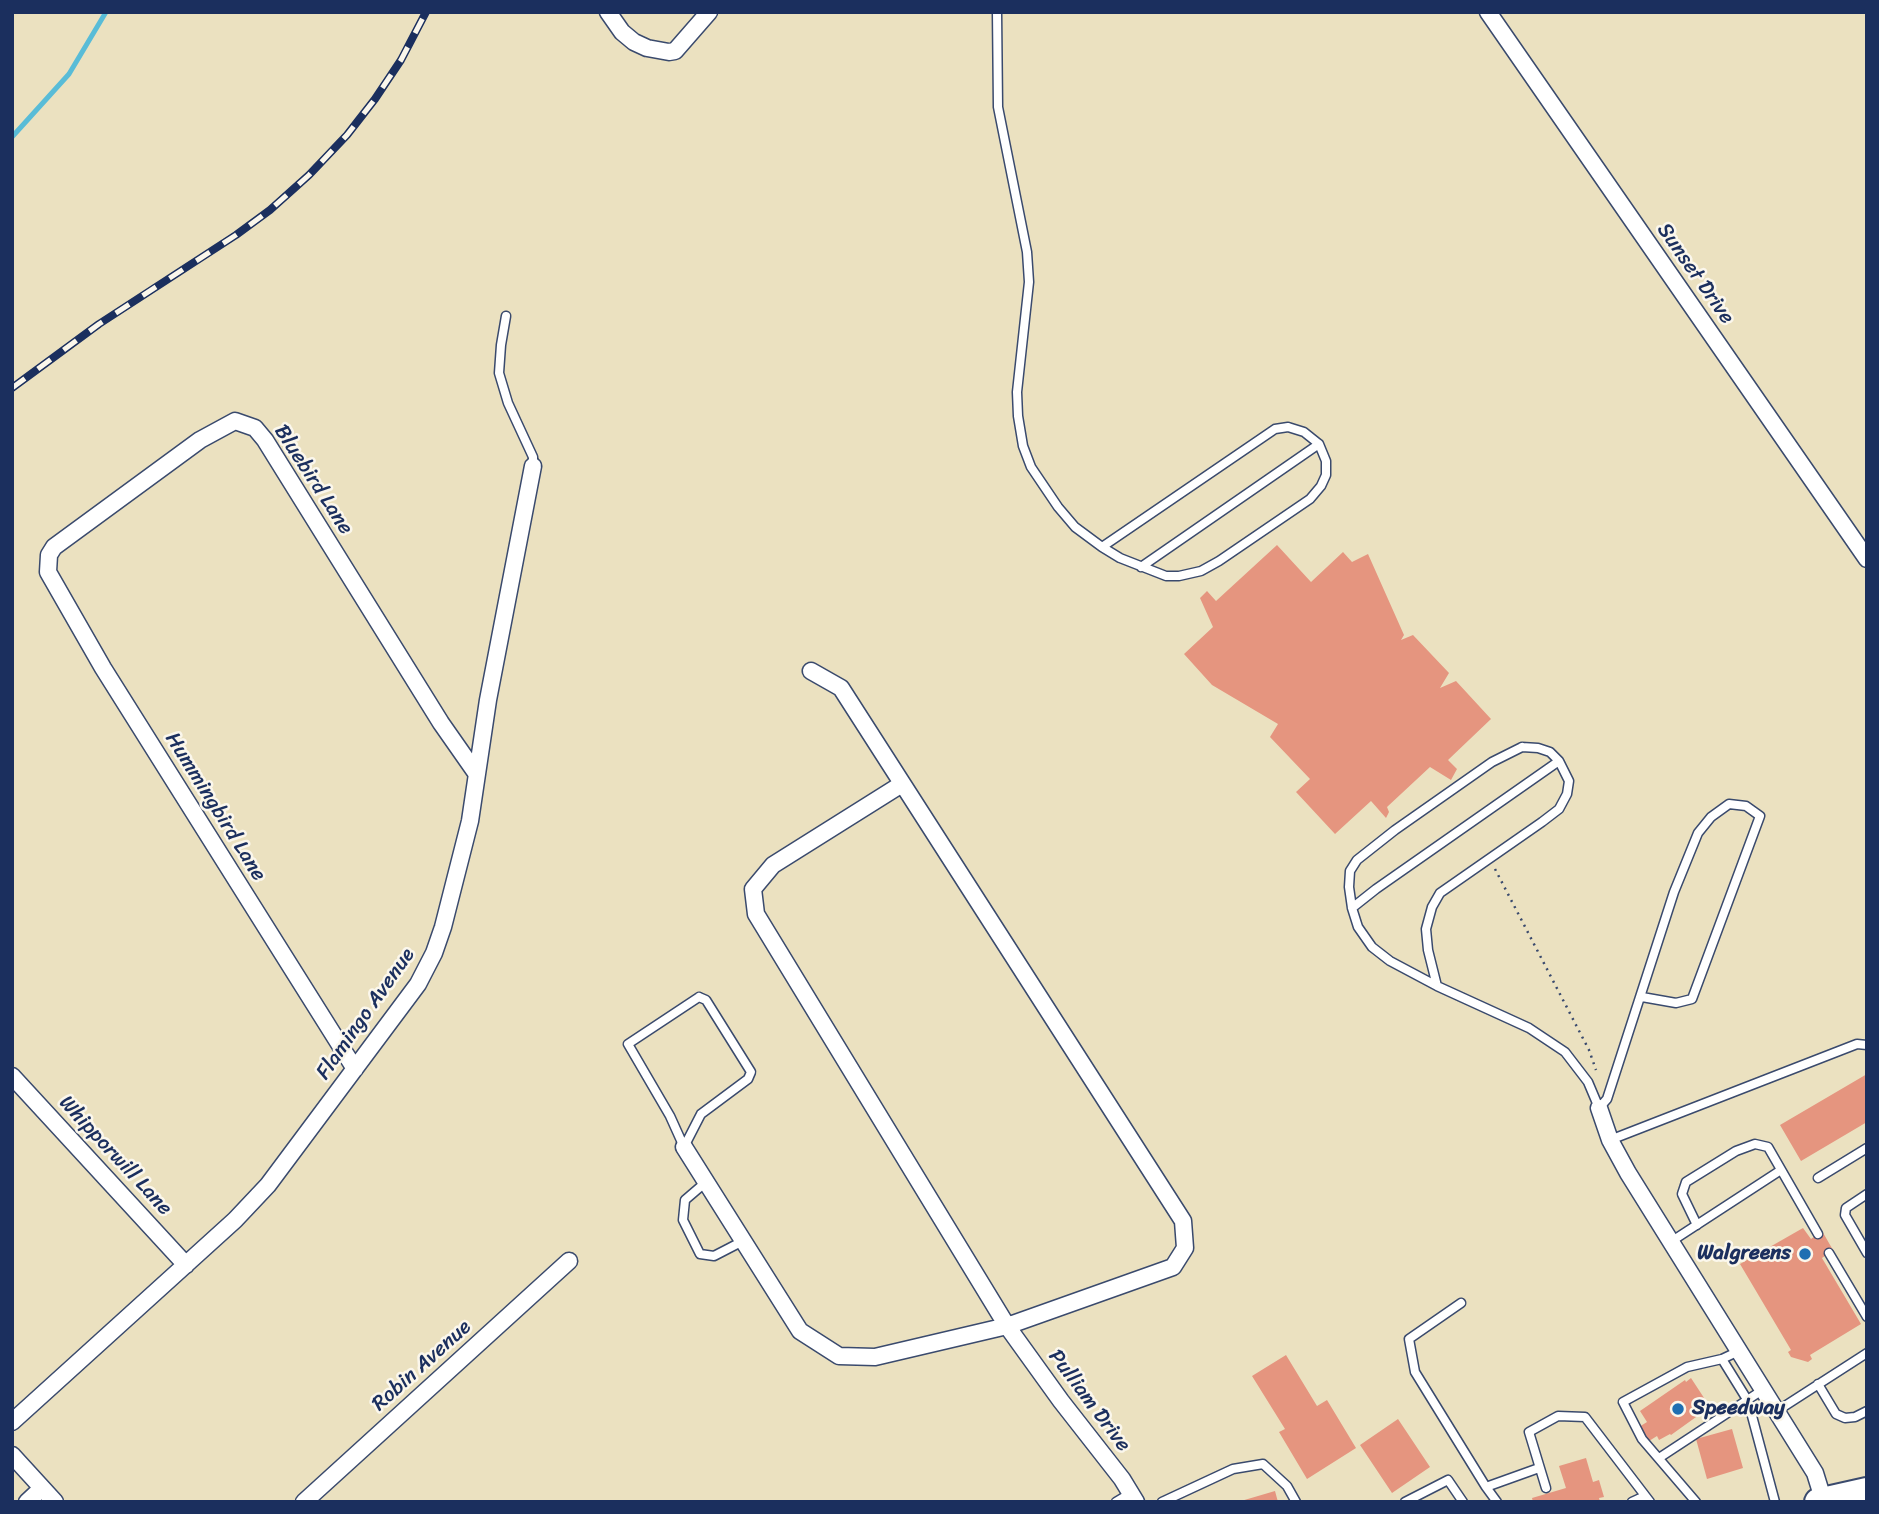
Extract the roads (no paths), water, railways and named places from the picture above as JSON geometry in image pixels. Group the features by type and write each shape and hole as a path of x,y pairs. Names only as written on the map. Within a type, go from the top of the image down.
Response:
{"highway":[{"path":"1822,1501 1867,1491"}],"street":[{"path":"608,12 622,32 634,42 647,48 669,52 675,51 709,12"},
{"name":"Sunset Drive","path":"1488,12 1867,559"},
{"name":"Bluebird Lane","path":"47,563 54,547 201,440 235,421 255,428 441,723 476,773"},
{"name":"Flamingo Avenue","path":"12,1422 186,1265 268,1185 418,984 434,953 464,846 488,700 533,466"},
{"name":"Hummingbird Lane","path":"47,563 48,572 103,668 355,1069"},
{"path":"684,1147 800,1331 839,1356 876,1357 1007,1326 1173,1267 1185,1248 1182,1221 841,688 811,671"},
{"name":"Pulliam Drive","path":"902,784 773,865 753,889 756,914 1007,1326 1133,1497"},
{"name":"Whipporwill Lane","path":"12,1076 186,1265"},
{"path":"1603,1103 1610,1140 1628,1173 1815,1473 1822,1501"},
{"name":"Robin Avenue","path":"304,1502 569,1261"},
{"path":"12,1455 55,1502"},
{"path":"27,1502 42,1488"}],"lane":[{"path":"997,12 998,107 1027,252 1029,282 1017,392 1018,416 1023,446 1031,467 1058,507 1075,527 1102,547 1120,558 1166,576 1179,576 1201,571 1310,499 1326,475 1326,461 1319,444 1304,432 1288,427 1275,429 1102,547"},
{"path":"506,316 499,373 508,403 533,457 533,466"},
{"path":"1141,567 1319,444"},
{"path":"1437,986 1426,929 1432,907 1440,892 1559,808 1567,794 1569,781 1559,761 1550,752 1522,747 1492,762 1395,830 1357,860 1350,871 1352,908 1358,927 1373,947 1390,961 1437,986 1529,1028 1565,1052 1603,1103"},
{"path":"1352,908 1559,761"},
{"path":"1603,1103 1642,997 1674,892 1698,833 1711,817 1730,804 1746,806 1760,816 1692,999 1676,1003 1642,997"},
{"path":"699,997 706,1000 751,1072 748,1079 701,1115 684,1147 670,1116 628,1044 699,997"},
{"path":"1610,1140 1857,1044 1867,1045"},
{"path":"1697,1225 1682,1194 1688,1178 1746,1146 1755,1144 1768,1147 1818,1234"},
{"path":"1818,1178 1867,1147"},
{"path":"1672,1241 1781,1170"},
{"path":"706,1182 685,1200 683,1220 700,1254 714,1256 743,1241"},
{"path":"1867,1194 1846,1208 1845,1215 1867,1253"},
{"path":"1829,1253 1867,1317"},
{"path":"1461,1303 1409,1339 1415,1372 1497,1502"},
{"path":"1696,1502 1642,1439 1623,1402 1687,1367 1723,1359 1739,1351"},
{"path":"1777,1411 1867,1353"},
{"path":"1723,1359 1748,1401 1775,1502"},
{"path":"1818,1384 1836,1414 1845,1418 1867,1411"},
{"path":"1659,1458 1764,1390"},
{"path":"1546,1488 1528,1432 1558,1416 1585,1417 1647,1499 1632,1502"},
{"path":"1162,1502 1233,1469 1264,1464 1287,1486 1296,1502"},
{"path":"1486,1487 1539,1468"},
{"path":"1405,1502 1448,1480 1463,1502"},
{"path":"1116,1502 1133,1497"}],"waterway":[{"path":"12,137 69,74 106,12"}],"railway":[{"path":"12,388 99,324 236,235 270,210 309,175 347,135 375,99 401,60 426,12"}],"place":[{"name":"Walgreens","path":"1805,1254"},
{"name":"Speedway","path":"1678,1409"}]}
